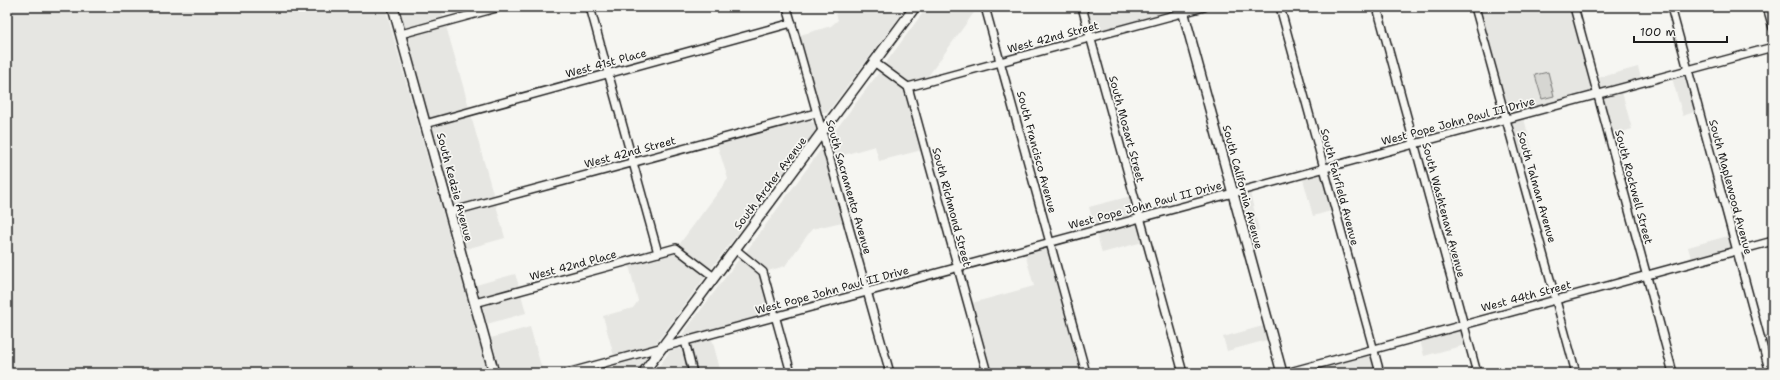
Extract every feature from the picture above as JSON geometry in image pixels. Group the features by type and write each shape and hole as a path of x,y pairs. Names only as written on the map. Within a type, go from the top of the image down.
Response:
{"main road":[{"name":"South Kedzie Avenue","path":"393,7 494,373"},
{"name":"South Archer Avenue","path":"643,373 822,134 911,9"},
{"name":"South California Avenue","path":"1182,10 1282,373"}],"street":[{"path":"401,34 500,7"},
{"path":"590,7 658,252"},
{"name":"South Sacramento Avenue","path":"787,7 890,373"},
{"name":"South Francisco Avenue","path":"985,7 1086,373"},
{"name":"South Mozart Street","path":"1082,7 1183,373"},
{"name":"West 42nd Street","path":"908,87 1091,38 1182,10 1204,7"},
{"name":"South Fairfield Avenue","path":"1280,7 1380,373"},
{"name":"South Washtenaw Avenue","path":"1377,7 1477,373"},
{"name":"South Talman Avenue","path":"1475,7 1576,373"},
{"name":"South Rockwell Street","path":"1574,7 1673,373"},
{"name":"South Maplewood Avenue","path":"1671,7 1770,373"},
{"path":"1768,7 1773,28"},
{"name":"West 41st Place","path":"426,124 792,23"},
{"name":"West Pope John Paul II Drive","path":"567,373 1773,47"},
{"path":"874,62 908,87"},
{"name":"South Richmond Street","path":"908,87 987,373"},
{"name":"West 42nd Street","path":"450,212 816,113"},
{"name":"West 44th Street","path":"1286,373 1773,241"},
{"name":"West 42nd Place","path":"475,303 676,248 714,277"},
{"path":"735,249 763,272 791,373"},
{"path":"685,341 693,373"}],"shaded area":[{"path":"7,7 385,7 488,373 7,373"},
{"path":"399,7 441,7 443,17 404,28"},
{"path":"834,7 897,7 903,12 827,113 820,111 800,35 831,26 838,20"},
{"path":"927,7 978,7 926,79 910,83 885,64"},
{"path":"1087,7 1175,7 1176,11 1095,33"},
{"path":"1480,7 1569,7 1592,92 1509,114"},
{"path":"446,26 469,107 429,118 407,37"},
{"path":"1638,67 1641,78 1601,89 1598,78"},
{"path":"880,71 906,90 922,150 879,161 875,146 833,158 828,140"},
{"path":"1548,72 1554,96 1542,99 1535,75"},
{"path":"1684,75 1694,112 1683,116 1672,78"},
{"path":"1622,92 1632,129 1613,135 1602,97"},
{"path":"471,116 494,197 454,208 431,126"},
{"path":"1524,119 1534,156 1522,159 1512,122"},
{"path":"807,120 814,123 816,130 710,270 678,246 728,179 717,144"},
{"path":"822,148 842,222 812,229 785,266 768,271 745,253"},
{"path":"1321,174 1331,211 1313,216 1303,179"},
{"path":"1250,193 1259,230 1249,233 1240,196"},
{"path":"1131,196 1136,215 1094,226 1089,207"},
{"path":"496,205 505,238 466,249 457,215"},
{"path":"1138,223 1143,242 1102,253 1097,235"},
{"path":"1728,236 1731,247 1691,258 1688,247"},
{"path":"1046,248 1081,373 991,373 972,303 1034,286 1025,254"},
{"path":"674,252 705,277 654,346 614,356 603,316 633,308 638,301 629,265"},
{"path":"739,259 759,273 770,313 679,339"},
{"path":"515,274 519,286 479,297 476,285"},
{"path":"521,294 526,313 487,324 482,305"},
{"path":"1263,326 1267,340 1227,351 1223,337"},
{"path":"530,327 543,373 501,373 491,338"},
{"path":"1461,329 1465,345 1424,356 1420,340"},
{"path":"712,339 721,373 698,373 691,344"},
{"path":"683,348 690,373 654,373 670,351"},
{"path":"1370,354 1375,373 1329,373 1327,365"},
{"path":"647,357 635,373 586,373"}]}
